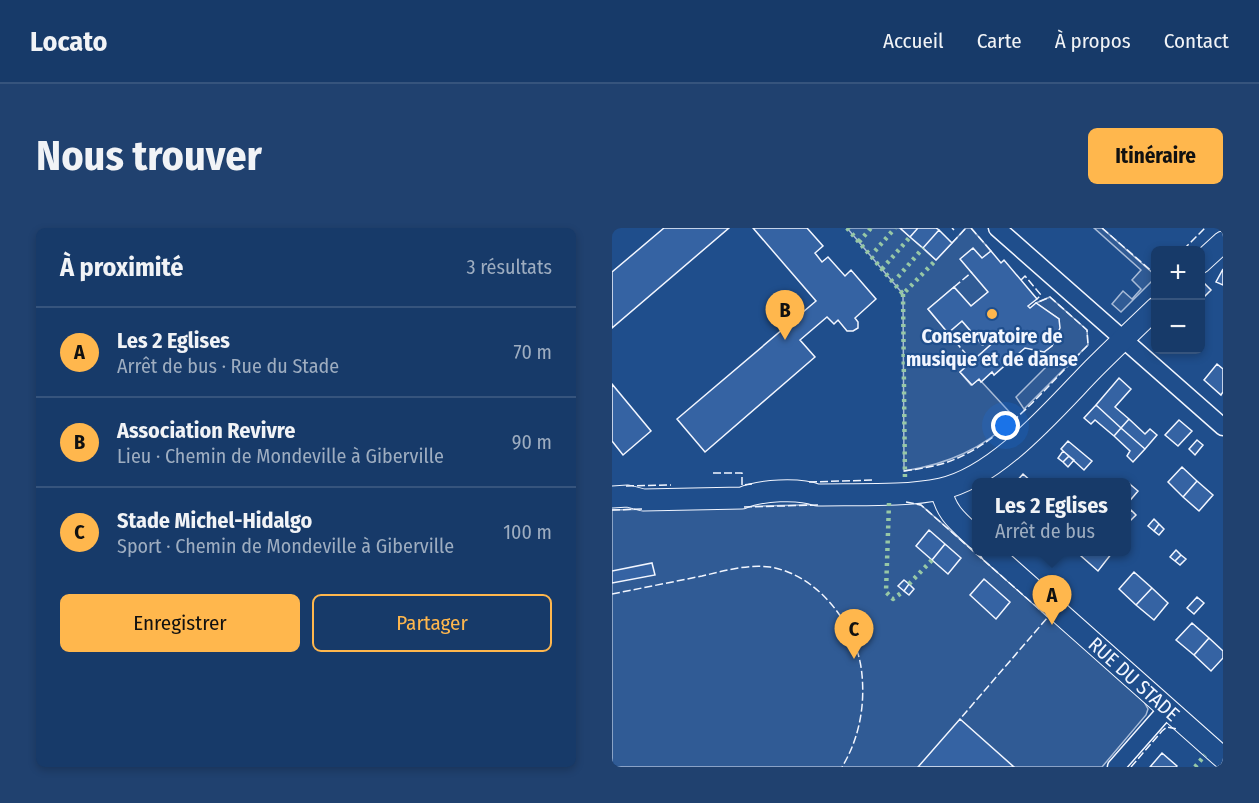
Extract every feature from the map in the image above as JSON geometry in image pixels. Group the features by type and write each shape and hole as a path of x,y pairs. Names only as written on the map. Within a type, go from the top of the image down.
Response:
{"street":[{"path":"997,228 1223,427"},
{"path":"1205,258 1223,242"},
{"path":"612,496 628,496 643,500 742,498 753,493 808,491 817,495 941,489 971,477 1014,447 1034,430 1116,334 1151,311"},
{"path":"941,489 949,513 972,534"},
{"name":"RUE DU STADE","path":"995,556 1223,758"},
{"path":"1116,767 1167,709"}],"shaded area":[{"path":"847,228 900,228 936,260 966,228 971,228 991,251 988,292 971,306 954,287 928,309 948,333 962,321 982,345 1001,330 1004,333 960,372 971,385 979,379 1015,418 977,447 935,464 904,471 903,294"},
{"path":"1094,228 1102,228 1151,271 1151,282 1121,312 1112,304 1123,291 1132,299 1141,289 1132,280 1141,270"},
{"path":"1050,297 1087,330 1088,345 1024,409 1016,397 1052,361 1044,352 1056,337 1059,319 1036,303"},
{"path":"910,502 921,505 972,550 972,556 979,556 1143,700 1148,709 1146,715 1102,767 612,767 612,510"}],"building":[{"path":"664,228 729,228 612,328 612,272"},
{"path":"753,228 807,228 823,246 815,253 822,262 828,257 845,276 851,270 876,299 855,318 858,328 853,331 847,331 838,320 834,324 827,317 800,340 815,357 705,452 677,419 816,301"},
{"path":"900,228 918,228 910,237"},
{"path":"918,228 939,230 923,248 910,237"},
{"path":"939,230 952,243 936,260 923,248"},
{"name":"Conservatoire de musique et de danse","path":"973,248 982,258 991,251 1001,263 1004,260 1037,299 1028,306 1030,308 1036,303 1059,319 1060,328 1052,346 1044,352 1025,348 994,375 992,372 981,382 979,379 972,385 960,372 1004,333 1001,330 983,345 962,321 948,333 928,309 954,287 971,306 988,292 960,259"},
{"path":"1223,269 1223,285 1216,282"},
{"path":"1205,284 1211,290 1205,296"},
{"path":"1217,364 1223,369 1221,395 1204,380"},
{"path":"1119,378 1131,389 1115,407 1129,419 1121,428 1096,405"},
{"path":"612,384 651,431 623,455 612,441"},
{"path":"1096,405 1121,428 1114,436 1095,420 1091,424 1084,418"},
{"path":"1129,419 1145,434 1150,429 1157,435 1145,449 1121,428"},
{"path":"1179,420 1192,431 1178,446 1165,435"},
{"path":"1121,428 1145,449 1133,462 1127,456 1130,451 1114,436"},
{"path":"1197,440 1203,445 1195,455 1189,449"},
{"path":"1068,441 1092,461 1084,470 1061,449"},
{"path":"1063,451 1069,456 1063,462 1058,458"},
{"path":"1069,456 1074,460 1068,467 1063,462"},
{"path":"1182,467 1197,481 1183,497 1168,482"},
{"path":"1197,481 1213,495 1199,511 1183,497"},
{"path":"1131,485 1138,491 1131,499"},
{"path":"1131,510 1136,515 1131,520"},
{"path":"1154,519 1159,524 1154,531 1148,526"},
{"path":"1159,524 1164,529 1159,535 1154,531"},
{"path":"929,530 945,544 932,560 916,546"},
{"path":"945,544 961,558 948,574 932,560"},
{"path":"1176,550 1181,555 1175,561 1170,557"},
{"path":"1181,555 1186,559 1180,565 1175,561"},
{"path":"1081,556 1110,556 1098,571"},
{"path":"652,563 655,575 612,583 612,571"},
{"path":"1134,572 1152,588 1136,605 1119,589"},
{"path":"984,579 1010,602 996,619 970,595"},
{"path":"904,580 909,584 904,591 898,586"},
{"path":"909,584 914,589 909,595 904,591"},
{"path":"1152,588 1168,603 1154,620 1136,605"},
{"path":"1197,597 1204,603 1194,614 1187,608"},
{"path":"1192,623 1209,638 1194,655 1176,640"},
{"path":"1209,638 1223,651 1223,658 1211,671 1194,655"},
{"path":"960,719 1014,767 918,767"},
{"path":"1162,753 1177,766 1150,767"}],"hedge":[{"path":"847,228 903,294 936,260"},
{"path":"859,242 871,228"},
{"path":"875,251 895,228"},
{"path":"882,269 910,237"},
{"path":"898,277 923,248"},
{"path":"903,294 905,481"},
{"path":"889,503 886,592 893,599 904,591"},
{"path":"909,584 932,560"},
{"path":"1195,767 1205,755"}],"fence":[{"path":"952,243 966,228"},
{"path":"971,228 991,251"},
{"path":"1102,228 1151,271"},
{"path":"1187,246 1205,228"},
{"path":"954,287 972,272"},
{"path":"1021,280 1025,276 1041,295 1037,299"},
{"path":"904,471 945,463 986,442 1040,395 1088,345 1087,330 1050,297 1036,303"},
{"path":"948,333 972,361"},
{"path":"713,473 742,473 742,485 752,484"},
{"path":"809,482 874,480"},
{"path":"626,486 671,485"},
{"path":"906,502 921,505 972,550"},
{"path":"744,507 819,505"},
{"path":"612,510 642,509"},
{"path":"960,719 1048,617 979,556"},
{"path":"612,594 753,566 770,567 788,572 820,592 833,606 853,639 862,675 861,711 857,734 842,767"},
{"path":"1131,767 1162,731 1167,727 1177,729"}],"place":[{"name":"Conservatoire de musique et de danse","path":"992,314"},
{"name":"Association Revivre","path":"785,340"},
{"name":"Les 2 Eglises","path":"1052,625"},
{"name":"Stade Michel-Hidalgo","path":"854,659"}]}
